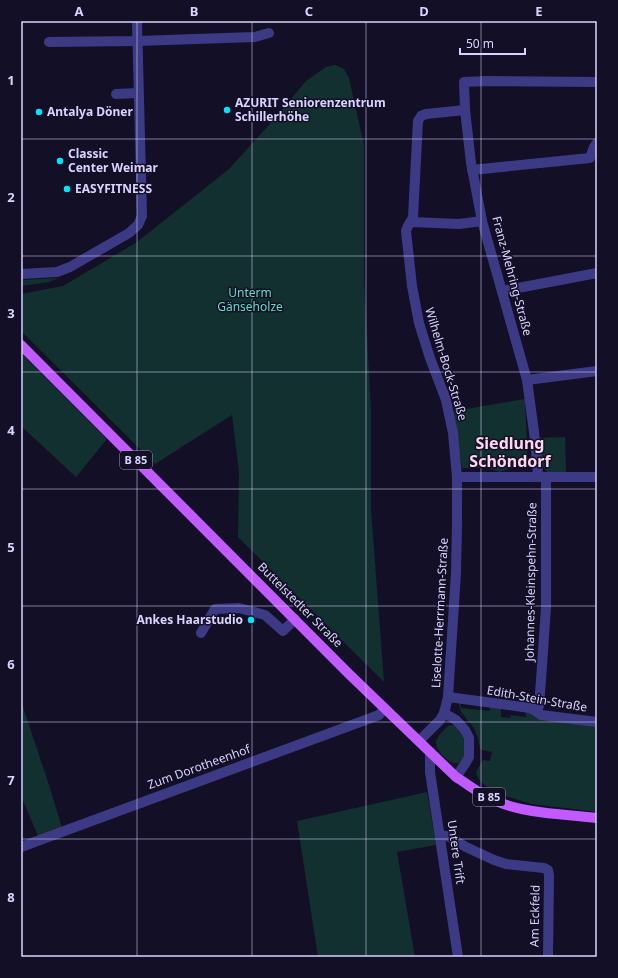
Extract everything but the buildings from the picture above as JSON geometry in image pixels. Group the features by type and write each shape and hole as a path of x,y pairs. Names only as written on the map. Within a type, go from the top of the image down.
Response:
{"main road":[{"name":"Buttelstedter Straße","path":"21,345 384,708 456,776 476,790 505,805 526,810 597,818"}],"street":[{"path":"21,274 57,272 70,267 129,233 138,225 142,216 137,21"},
{"path":"49,42 255,37 269,33"},
{"name":"Franz-Mehring-Straße","path":"542,477 537,461 527,380 482,221 472,170 465,110 464,82 597,82"},
{"path":"116,94 138,93"},
{"name":"Wilhelm-Bock-Straße","path":"457,477 453,433 446,400 424,341 419,323 412,286 406,231 412,218 418,121 421,116 426,114 465,110"},
{"path":"472,170 590,158 597,143"},
{"path":"411,222 459,224 482,221"},
{"path":"502,291 597,273"},
{"path":"527,380 597,371"},
{"path":"457,477 597,477"},
{"name":"Liselotte-Herrmann-Straße","path":"419,742 440,720 444,713 448,697 456,566 458,516 457,477"},
{"name":"Johannes-Kleinspehn-Straße","path":"536,711 539,706 546,607 542,477"},
{"path":"201,633 215,609 239,608 265,615 284,631 295,619"},
{"name":"Edith-Stein-Straße","path":"448,697 530,708 541,715 597,722"},
{"name":"Zum Dorotheenhof","path":"21,847 379,715 384,708"},
{"path":"444,713 456,720 470,738 469,757 456,776"},
{"name":"Untere Trift","path":"430,752 430,772 458,957"},
{"name":"Am Eckfeld","path":"440,836 448,836 466,847 506,864 544,868 548,870 548,957"}],"green space":[{"name":"Unterm Gänseholze","path":"335,65 344,69 349,78 364,145 364,278 371,411 371,509 384,682 238,537 239,472 232,415 155,464 21,331 21,294 63,286 137,242 229,169 306,81 326,67"},
{"path":"59,278 49,282 21,286 21,280"},
{"path":"21,353 107,439 76,477 21,426"},
{"path":"525,399 528,463 500,472 487,468 462,468 454,411"},
{"path":"565,437 566,472 547,472 541,464 539,438"},
{"path":"21,701 62,828 38,836 21,796"},
{"path":"458,702 460,702 461,708 490,711 489,705 501,708 501,717 510,718 511,715 526,717 525,711 597,727 597,812 532,804 502,795 486,786 479,780 476,773 483,760 490,761 492,752 482,750 480,748 474,728 461,712"},
{"path":"453,725 462,734 464,740 464,754 462,761 459,763 451,762 444,757 436,745 440,734 448,726"},
{"path":"427,792 436,845 397,852 415,957 318,957 297,821"}],"place":[{"name":"AZURIT Seniorenzentrum Schillerhöhe","path":"227,110"},
{"name":"Antalya Döner","path":"39,112"},
{"name":"Classic Center Weimar","path":"60,161"},
{"name":"EASYFITNESS","path":"67,189"},
{"name":"Ankes Haarstudio","path":"251,620"}],"district":[{"name":"Siedlung Schöndorf","path":"510,452"}]}
